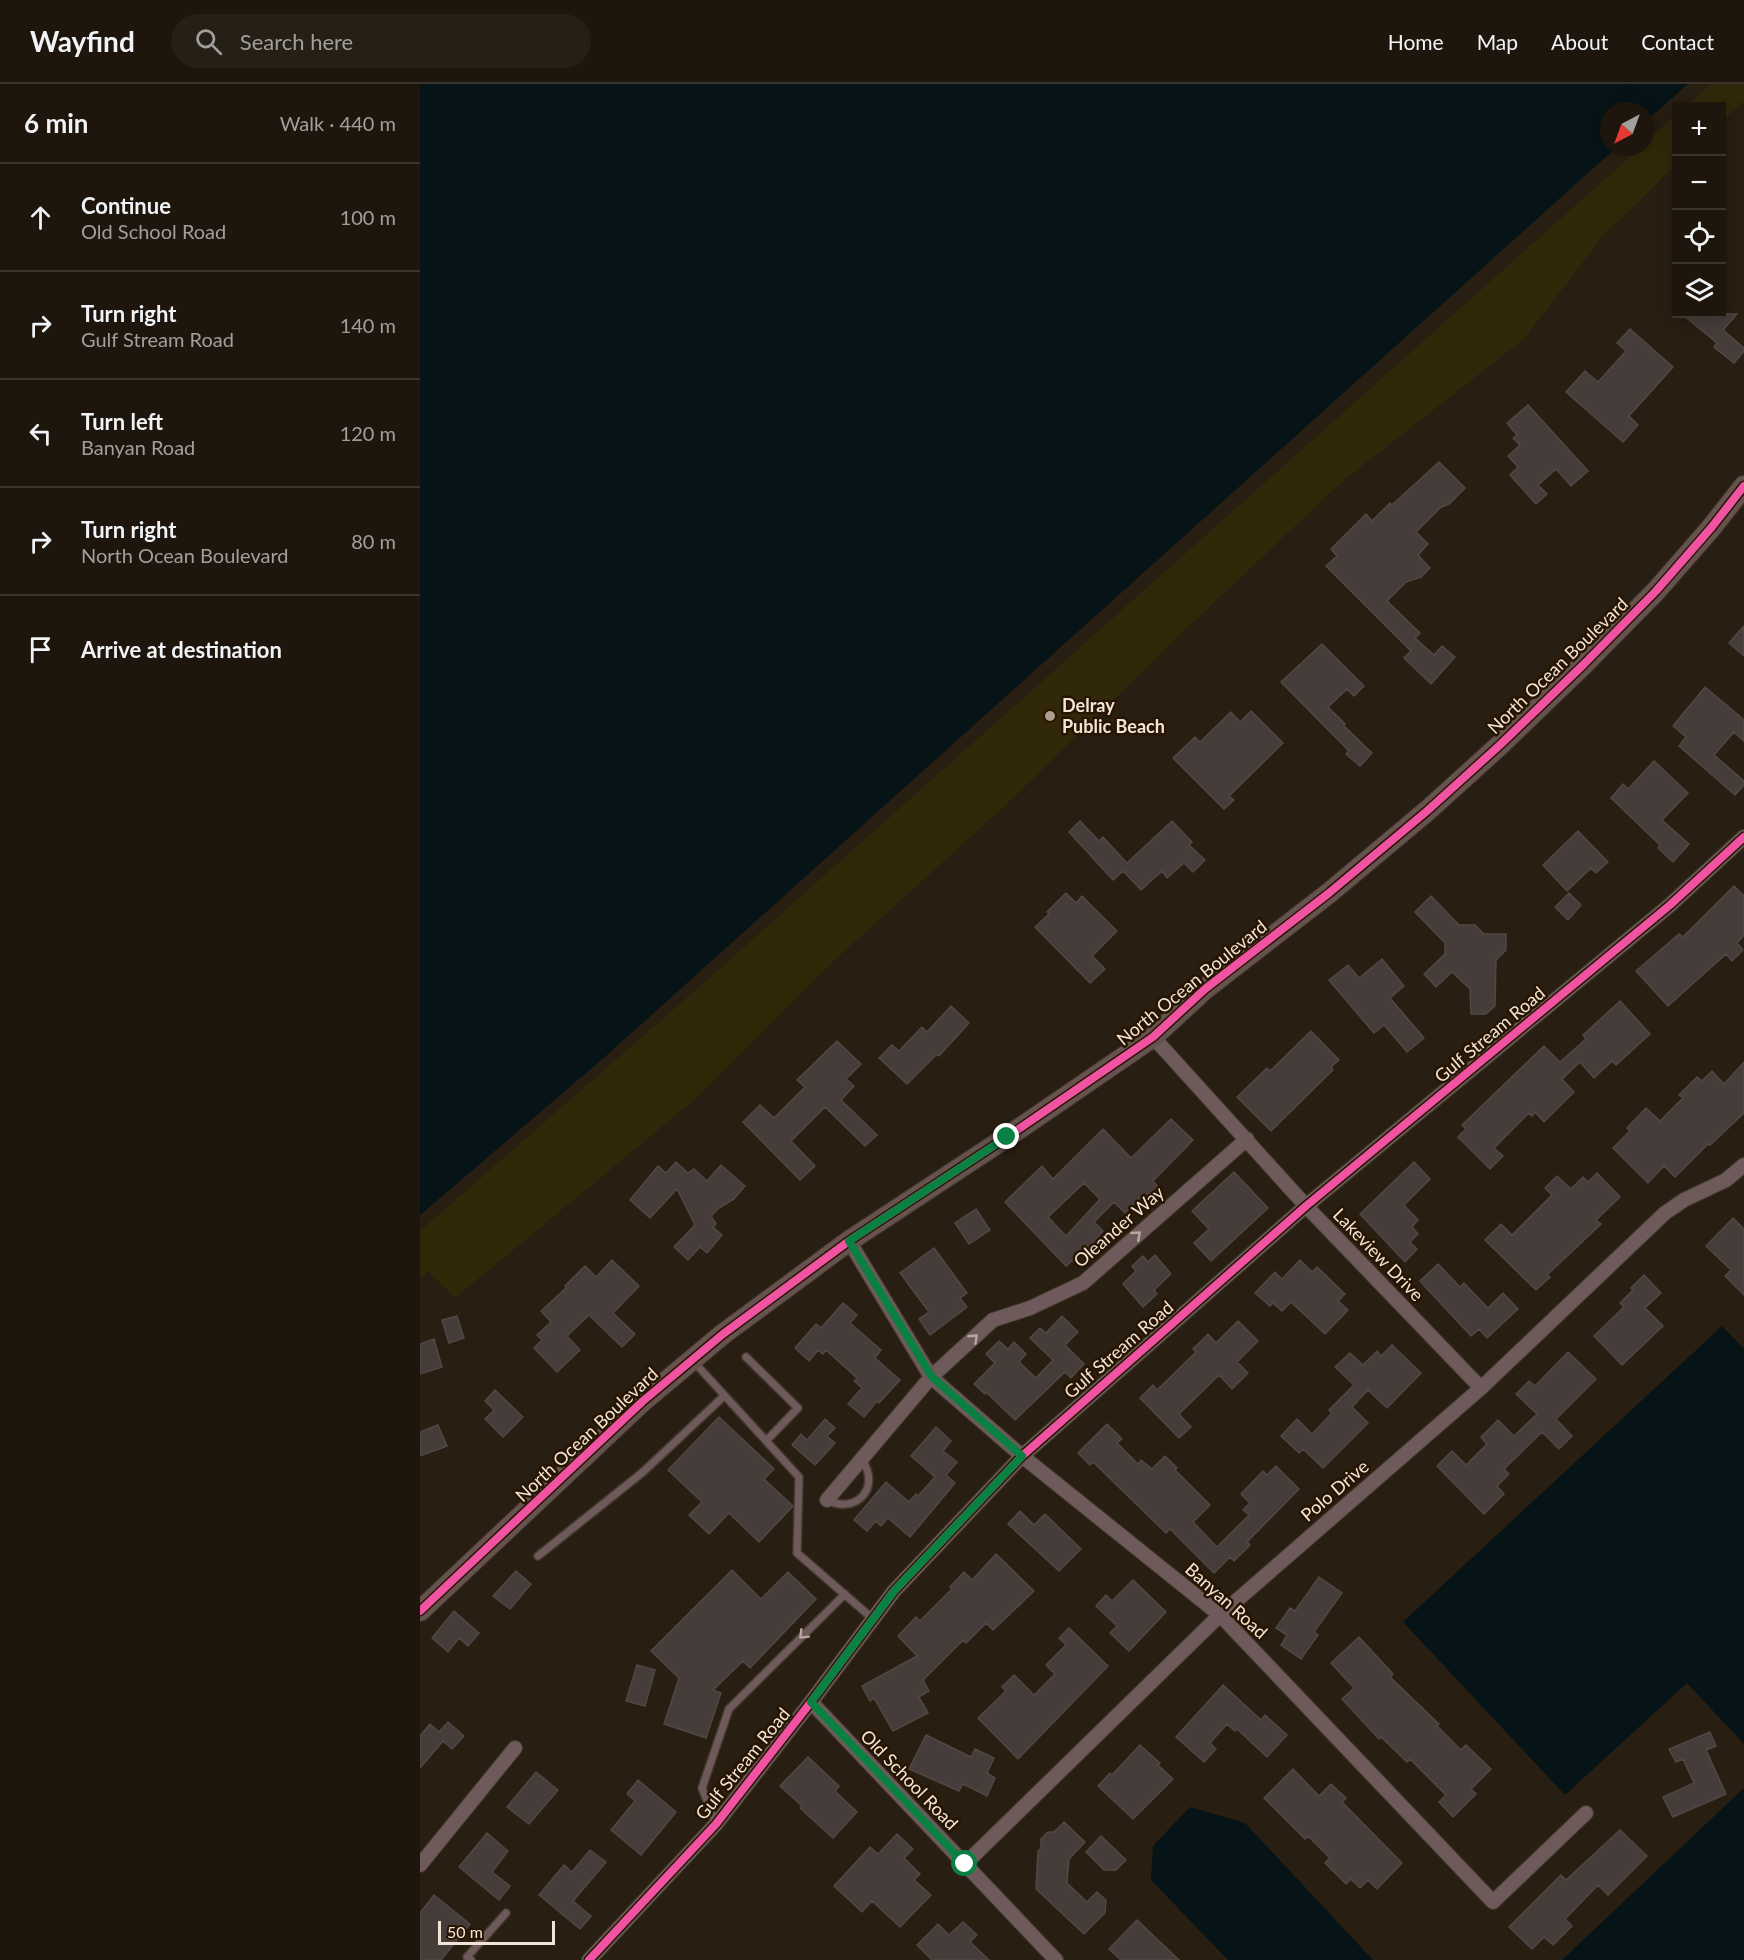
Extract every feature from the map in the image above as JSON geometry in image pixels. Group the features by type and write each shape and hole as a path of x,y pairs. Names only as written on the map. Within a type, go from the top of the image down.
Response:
{"main road":[{"name":"North Ocean Boulevard","path":"420,1611 643,1401 737,1323 849,1241 1153,1037 1205,990 1343,882 1427,811 1501,744 1656,591 1744,486"}],"street":[{"name":"Gulf Stream Road","path":"589,1960 716,1824 894,1591 1022,1456 1306,1206 1670,905 1744,837"},
{"name":"Lakeview Drive","path":"1153,1037 1306,1206 1481,1388"},
{"name":"Oleander Way","path":"827,1500 932,1377 993,1320 1030,1308 1083,1283 1247,1139"},
{"name":"Polo Drive","path":"965,1864 1220,1615 1481,1388 1665,1214 1684,1200 1726,1180 1744,1165"},
{"name":"Banyan Road","path":"849,1241 932,1377 1022,1456 1220,1615 1493,1902 1586,1813"},
{"name":"Old School Road","path":"811,1702 1056,1960"},
{"path":"420,1865 515,1748"}],"lane":[{"path":"746,1357 798,1408 766,1441"},
{"path":"692,1360 799,1478 797,1553 873,1619"},
{"path":"538,1556 643,1472 724,1396"},
{"path":"827,1500 844,1505 860,1499 869,1484 869,1475 862,1460"},
{"path":"716,1824 702,1788 729,1709 844,1594"},
{"path":"471,1960 467,1957 506,1913"}],"sand":[{"path":"1711,84 1744,84 1744,101 1726,118 1726,102 1691,102"},
{"name":"Delray Public Beach","path":"1672,119 1672,169 1602,237 1525,338 1344,480 1185,630 1008,803 826,968 693,1101 455,1298 428,1271 420,1278 420,1231 706,981 1631,156 1654,156 1654,135"}],"shaded area":[{"path":"420,84 1688,84 1654,114 1654,102 1600,102 1600,156 1607,156 607,1055 420,1215"},
{"path":"1722,1326 1744,1349 1744,1744 1687,1683 1565,1795 1403,1622"},
{"path":"1744,1788 1744,1960 1562,1960"},
{"path":"1190,1807 1245,1823 1373,1960 1228,1960 1151,1880 1153,1846"}],"building":[{"path":"1726,314 1737,314 1723,330 1744,348 1744,351 1734,363 1714,347 1717,343 1687,318 1726,318"},
{"path":"1630,329 1673,367 1629,416 1638,425 1623,442 1566,392 1585,371 1598,382 1626,351 1617,343"},
{"path":"1528,405 1588,471 1571,486 1556,469 1538,485 1547,494 1536,504 1510,475 1518,467 1508,456 1520,445 1513,438 1517,435 1507,423"},
{"path":"1439,462 1465,488 1449,504 1441,507 1416,532 1428,544 1418,555 1430,568 1421,577 1406,582 1387,601 1420,633 1415,638 1434,655 1442,646 1455,657 1431,684 1404,658 1411,651 1326,566 1337,556 1331,549 1366,514 1372,521"},
{"path":"1744,626 1744,656 1729,643"},
{"path":"1322,644 1364,686 1354,696 1347,689 1328,707 1372,753 1360,766 1346,754 1349,751 1281,682"},
{"path":"1705,687 1744,720 1744,741 1734,732 1714,755 1744,781 1744,785 1735,795 1679,746 1686,737 1673,726"},
{"path":"1251,711 1283,743 1229,796 1234,800 1224,809 1173,758 1195,737 1200,742 1231,712 1240,722"},
{"path":"1654,761 1688,793 1662,820 1689,844 1673,862 1658,848 1660,845 1611,798 1623,784 1628,789"},
{"path":"1080,821 1099,841 1103,837 1127,863 1172,821 1192,842 1189,845 1205,860 1193,872 1184,863 1167,878 1162,871 1141,890 1123,871 1113,880 1069,832"},
{"path":"1578,831 1608,862 1596,873 1591,868 1567,891 1543,865"},
{"path":"1734,886 1744,896 1744,935 1737,943 1743,950 1732,961 1726,954 1668,1006 1636,971 1679,934 1683,937"},
{"path":"1066,893 1076,903 1082,896 1117,931 1092,956 1105,969 1090,983 1035,927"},
{"path":"1569,893 1581,905 1568,920 1555,907"},
{"path":"1431,896 1459,925 1475,925 1484,934 1506,934 1506,950 1496,960 1495,1006 1486,1014 1471,1014 1470,989 1452,972 1436,987 1424,974 1445,954 1445,943 1415,912"},
{"path":"1382,959 1404,986 1390,998 1424,1038 1407,1052 1384,1025 1374,1033 1329,980 1348,965 1359,978"},
{"path":"1620,1001 1650,1034 1616,1065 1612,1061 1594,1078 1580,1062 1562,1079 1574,1092 1544,1122 1535,1112 1532,1116 1529,1113 1494,1148 1503,1156 1490,1169 1458,1137 1466,1129 1462,1125 1544,1046 1560,1062 1586,1039 1583,1035"},
{"path":"951,1006 969,1023 939,1056 937,1054 907,1084 879,1058 892,1045 899,1051 922,1027 927,1032"},
{"path":"1311,1031 1339,1060 1331,1067 1333,1070 1271,1131 1237,1097 1267,1068 1270,1071"},
{"path":"837,1041 861,1064 846,1079 854,1086 841,1100 877,1135 865,1146 825,1107 791,1141 815,1166 800,1180 743,1122 760,1105 774,1118 805,1087 797,1080"},
{"path":"1744,1062 1744,1113 1675,1177 1664,1166 1648,1183 1613,1148 1630,1131 1627,1128 1646,1108 1660,1121 1683,1098 1679,1095 1697,1077 1702,1081 1712,1071 1724,1084"},
{"path":"1171,1119 1193,1140 1153,1181 1157,1186 1143,1199 1141,1197 1125,1213 1114,1202 1094,1222 1103,1231 1090,1246 1066,1266 1005,1202 1042,1166 1053,1179 1103,1129 1131,1158","holes":["1084,1183 1100,1199 1066,1236 1048,1217"]},
{"path":"676,1162 688,1173 694,1169 707,1181 721,1165 745,1186 734,1199 711,1216 716,1224 713,1227 722,1235 707,1253 700,1247 688,1260 674,1247 695,1225 677,1189 650,1218 630,1200 658,1166 666,1173"},
{"path":"1414,1162 1430,1179 1404,1205 1418,1220 1412,1227 1418,1234 1410,1242 1417,1249 1405,1262 1360,1214"},
{"path":"1234,1172 1268,1208 1211,1261 1194,1243 1209,1229 1192,1211"},
{"path":"1597,1173 1620,1197 1596,1220 1601,1224 1547,1275 1550,1277 1536,1290 1485,1240 1501,1224 1512,1235 1552,1195 1545,1188 1557,1176 1571,1189 1583,1177 1588,1182"},
{"path":"976,1209 990,1230 969,1244 955,1223"},
{"path":"1733,1218 1744,1229 1744,1295 1725,1276 1731,1270 1706,1246"},
{"path":"934,1248 967,1293 960,1298 967,1307 930,1335 919,1319 929,1312 900,1273"},
{"path":"1155,1255 1171,1274 1154,1290 1157,1294 1143,1307 1123,1284 1136,1271 1132,1266 1143,1256 1148,1262"},
{"path":"612,1260 639,1286 613,1313 635,1334 622,1347 589,1315 567,1336 580,1350 557,1372 534,1348 542,1340 537,1335 551,1322 541,1311 585,1266 596,1277"},
{"path":"1300,1260 1312,1272 1317,1267 1345,1294 1338,1301 1348,1310 1325,1334 1291,1302 1282,1311 1273,1303 1270,1306 1255,1293 1275,1272 1282,1279"},
{"path":"1438,1264 1460,1287 1464,1283 1488,1308 1503,1293 1518,1309 1487,1338 1479,1329 1471,1336 1420,1281"},
{"path":"1644,1275 1661,1293 1645,1308 1663,1326 1622,1365 1594,1336 1624,1307 1620,1303"},
{"path":"843,1303 857,1315 850,1323 881,1350 875,1358 900,1380 879,1403 877,1401 864,1417 848,1404 862,1388 854,1381 857,1378 826,1350 823,1354 818,1350 809,1361 795,1348 816,1324 821,1328"},
{"path":"457,1316 464,1338 449,1343 442,1320"},
{"path":"1062,1316 1078,1332 1065,1345 1084,1364 1071,1378 1065,1372 1015,1420 986,1392 985,1394 974,1384 995,1363 986,1354 999,1341 1008,1349 1014,1342 1026,1354 1019,1362 1036,1378 1053,1360 1030,1338 1040,1328 1046,1333"},
{"path":"1238,1321 1258,1341 1237,1362 1248,1373 1232,1389 1219,1375 1179,1414 1191,1427 1179,1438 1140,1398 1153,1385 1157,1390 1196,1352 1193,1349 1208,1334 1216,1343"},
{"path":"434,1339 442,1367 420,1374 420,1344"},
{"path":"1392,1345 1421,1373 1387,1408 1368,1390 1352,1407 1368,1423 1323,1468 1303,1449 1299,1453 1281,1436 1297,1419 1312,1434 1332,1413 1329,1410 1354,1385 1335,1367 1350,1353 1363,1365 1377,1351 1381,1356"},
{"path":"1568,1352 1596,1379 1556,1419 1572,1436 1559,1449 1542,1432 1504,1469 1509,1474 1497,1486 1504,1494 1484,1514 1437,1466 1452,1451 1466,1465 1487,1444 1481,1437 1498,1420 1514,1436 1537,1414 1516,1394 1529,1381 1535,1386"},
{"path":"495,1390 523,1417 503,1437 485,1419 494,1410 485,1401"},
{"path":"719,1417 774,1469 764,1479 793,1506 759,1542 729,1513 709,1534 689,1515 702,1502 668,1470"},
{"path":"825,1419 835,1428 827,1436 835,1443 815,1465 792,1445 801,1434 807,1440"},
{"path":"1107,1424 1122,1439 1117,1443 1138,1464 1141,1460 1152,1469 1165,1456 1177,1468 1175,1470 1210,1505 1193,1522 1217,1547 1249,1515 1243,1510 1250,1503 1241,1494 1263,1471 1267,1475 1276,1466 1299,1489 1247,1542 1250,1545 1234,1561 1230,1557 1214,1573 1170,1529 1166,1533 1093,1462 1090,1465 1078,1453"},
{"path":"438,1425 447,1446 420,1456 420,1432"},
{"path":"936,1427 951,1441 943,1451 957,1462 946,1475 955,1483 910,1537 888,1518 881,1526 876,1521 867,1531 854,1520 886,1482 909,1502 916,1494 918,1496 935,1477 911,1456"},
{"path":"1020,1511 1034,1525 1045,1514 1081,1549 1059,1571 1008,1524"},
{"path":"996,1554 1034,1591 993,1630 986,1623 966,1643 963,1640 923,1680 929,1691 919,1697 928,1713 893,1731 874,1698 870,1701 862,1686 917,1656 898,1636 916,1617 920,1621 952,1589 950,1587 964,1572 972,1580"},
{"path":"732,1570 761,1599 788,1572 816,1599 750,1668 743,1661 713,1690 721,1693 706,1738 664,1724 679,1678 651,1651"},
{"path":"516,1571 531,1584 510,1609 493,1596"},
{"path":"1319,1577 1342,1593 1314,1632 1318,1635 1301,1659 1281,1645 1287,1635 1276,1628 1290,1608 1295,1611"},
{"path":"1133,1580 1166,1612 1129,1651 1110,1633 1117,1626 1096,1606 1106,1595 1112,1601"},
{"path":"454,1611 479,1633 468,1646 459,1638 448,1652 432,1638"},
{"path":"1069,1628 1108,1666 1018,1759 978,1718 1006,1691 1002,1687 1014,1675 1034,1695 1055,1674 1046,1665 1066,1645 1059,1638"},
{"path":"1359,1637 1393,1674 1390,1677 1439,1724 1437,1726 1461,1750 1466,1745 1491,1769 1471,1789 1476,1794 1453,1817 1439,1802 1446,1795 1410,1759 1407,1762 1381,1737 1379,1739 1342,1699 1354,1688 1331,1663"},
{"path":"637,1665 655,1670 645,1706 626,1701"},
{"path":"1223,1685 1261,1720 1265,1715 1287,1735 1267,1757 1237,1729 1235,1731 1227,1724 1210,1743 1216,1749 1204,1762 1176,1737"},
{"path":"448,1722 464,1736 452,1749 443,1741 420,1768 420,1736 430,1724 439,1732"},
{"path":"1710,1732 1716,1746 1706,1750 1726,1794 1673,1817 1663,1797 1694,1783 1683,1759 1676,1762 1669,1749"},
{"path":"926,1735 971,1757 975,1749 994,1758 987,1773 995,1778 987,1796 963,1784 959,1791 909,1769"},
{"path":"1140,1745 1160,1763 1158,1765 1173,1779 1133,1819 1098,1786 1110,1773 1112,1775"},
{"path":"808,1757 839,1786 835,1791 857,1812 833,1838 780,1786"},
{"path":"1293,1769 1319,1796 1331,1784 1346,1798 1342,1802 1402,1863 1377,1889 1368,1880 1360,1888 1351,1879 1346,1884 1325,1863 1330,1858 1308,1836 1305,1839 1264,1798"},
{"path":"536,1772 558,1790 529,1824 507,1807"},
{"path":"638,1780 676,1812 641,1855 611,1830 635,1801 627,1794"},
{"path":"1064,1822 1085,1842 1069,1859 1067,1883 1087,1902 1097,1892 1106,1900 1105,1913 1084,1934 1036,1889 1041,1839 1048,1832 1054,1832"},
{"path":"1620,1830 1647,1856 1608,1895 1598,1885 1565,1919 1572,1926 1553,1945 1544,1937 1532,1949 1509,1927 1561,1875 1566,1880"},
{"path":"487,1833 508,1851 492,1872 510,1886 499,1900 459,1867"},
{"path":"897,1834 913,1849 904,1858 920,1874 914,1880 931,1895 900,1927 872,1901 862,1912 834,1886 870,1847 878,1854"},
{"path":"1101,1836 1126,1860 1116,1870 1104,1870 1086,1852"},
{"path":"590,1850 606,1862 573,1901 591,1916 580,1929 539,1895 564,1865 572,1872"},
{"path":"434,1895 470,1924 441,1960 420,1960 420,1913"},
{"path":"1137,1920 1179,1960 1121,1960 1109,1949"},
{"path":"963,1922 977,1935 970,1942 989,1960 932,1960 917,1945 938,1924 949,1935"}],"cycle path":[{"path":"420,1611 643,1401 723,1334 849,1241 1153,1037 1205,989 1329,893 1427,811 1501,744 1656,591 1744,486"},
{"path":"589,1960 716,1824 894,1591 1022,1456 1306,1206 1670,905 1744,837"}],"place":[{"name":"Delray Public Beach","path":"1050,716"}],"route":[{"path":"965,1864 811,1702 894,1591 1022,1456 932,1377 849,1241 1007,1137"}]}
